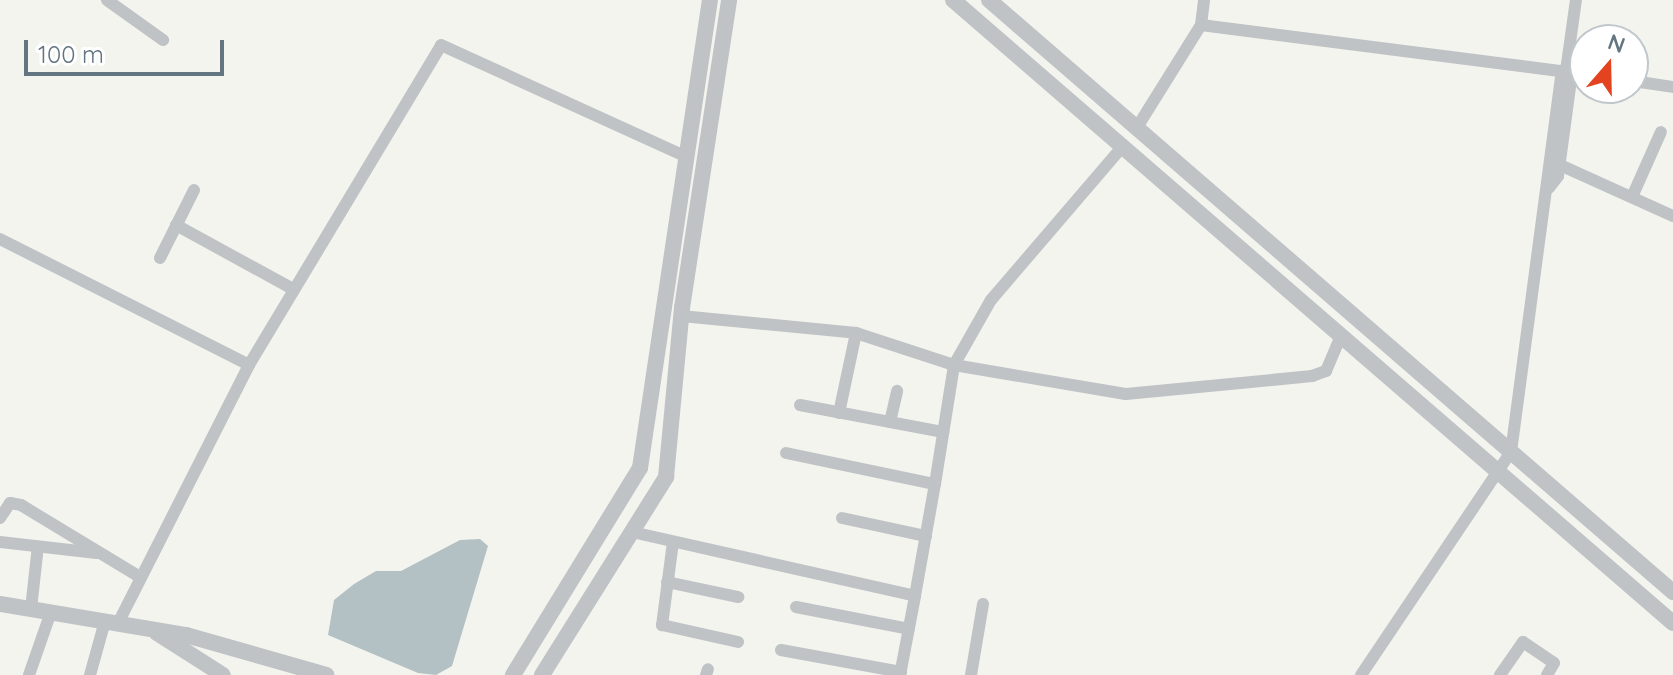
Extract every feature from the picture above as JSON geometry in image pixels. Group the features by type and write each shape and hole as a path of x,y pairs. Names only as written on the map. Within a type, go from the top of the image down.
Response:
{"street":[{"path":"107,0 163,40"},
{"path":"513,675 640,468 710,0"},
{"path":"542,675 666,477 681,316 729,0"},
{"path":"953,0 1673,623"},
{"path":"989,0 1673,592"},
{"path":"1136,129 1201,25 1204,0"},
{"path":"1574,24 1576,0"},
{"path":"1201,25 1569,72"},
{"path":"90,675 111,622 140,577 249,365 441,45 685,156"},
{"path":"1361,675 1511,452 1549,188 1569,83"},
{"path":"1649,83 1673,87"},
{"path":"1549,188 1560,165 1569,89"},
{"path":"1632,197 1661,132"},
{"path":"781,650 900,673 954,365 991,300 1122,147"},
{"path":"1560,165 1673,216"},
{"path":"160,258 194,190"},
{"path":"176,225 293,289"},
{"path":"0,239 249,365"},
{"path":"681,316 856,333 954,365 1126,394 1312,376 1326,371 1341,336"},
{"path":"839,413 856,333"},
{"path":"890,422 897,391"},
{"path":"800,405 943,432"},
{"path":"786,453 935,484"},
{"path":"0,518 16,503 140,577"},
{"path":"842,518 926,536"},
{"path":"632,532 915,596"},
{"path":"0,542 99,553"},
{"path":"673,542 662,625 738,642"},
{"path":"31,609 38,546"},
{"path":"667,582 738,597"},
{"path":"0,604 150,629 326,675"},
{"path":"971,675 983,604"},
{"path":"796,607 909,629"},
{"path":"29,675 51,612"},
{"path":"150,629 223,675"},
{"path":"1500,675 1523,642 1554,663 1547,675"}],"shaded area":[{"path":"480,539 488,546 452,666 436,675 418,673 328,635 334,600 354,584 376,571 401,571 460,540"}]}
